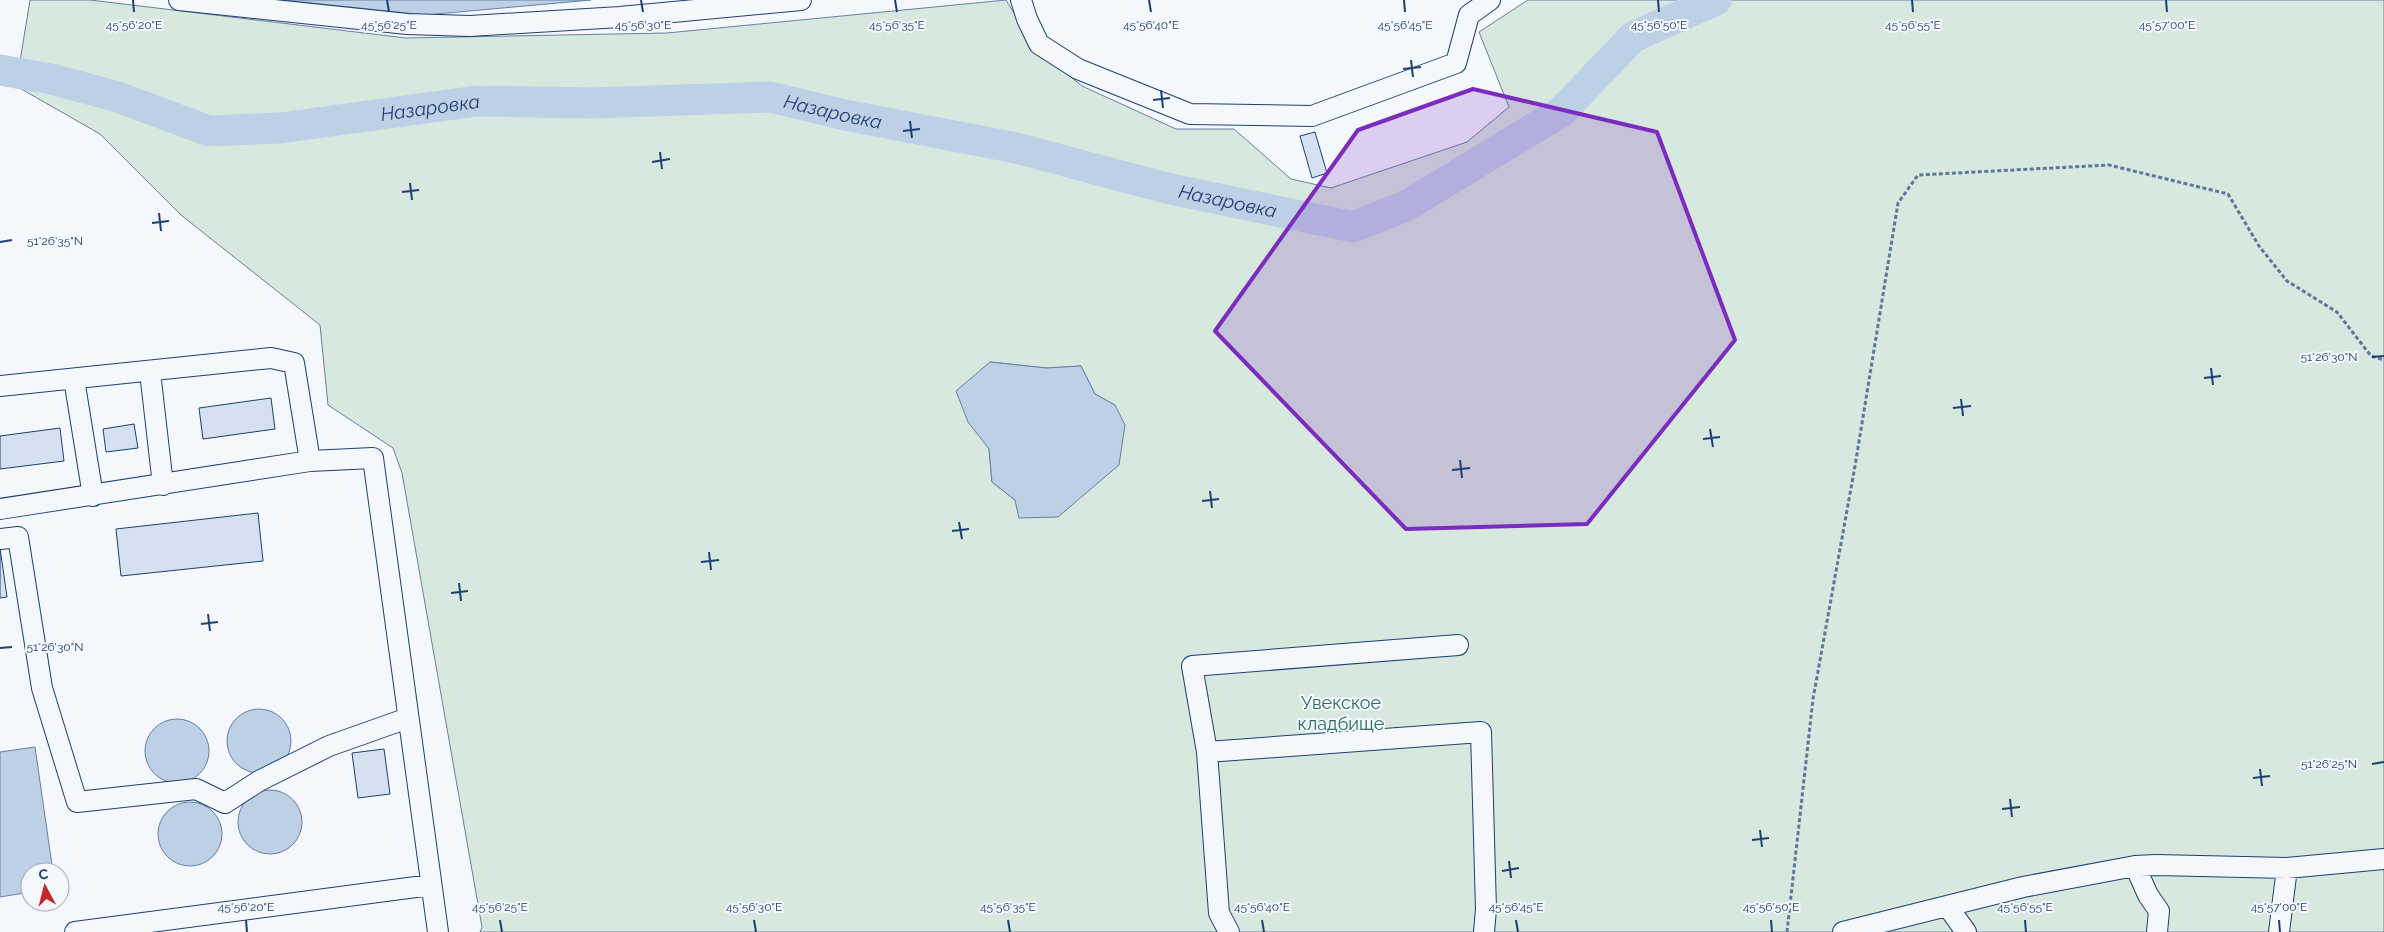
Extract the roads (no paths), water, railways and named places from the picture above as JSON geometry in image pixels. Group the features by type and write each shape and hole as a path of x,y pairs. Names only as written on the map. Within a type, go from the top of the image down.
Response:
{"lane":[{"path":"178,0 408,24 470,26 620,17 801,0"},
{"path":"1021,0 1027,19 1039,44 1078,69 1190,114 1247,117 1312,116 1456,63 1469,15 1490,0"},
{"path":"0,386 271,358 294,363 310,461"},
{"path":"150,372 163,485"},
{"path":"74,378 93,496"},
{"path":"0,509 310,461 373,458 438,932"},
{"path":"0,539 18,537 42,688 77,802 196,789 225,803 259,781 329,746 408,718"},
{"path":"1229,932 1219,913 1207,752 1192,666 1458,645"},
{"path":"1207,752 1480,732 1486,909 1484,932"},
{"path":"1843,932 2024,887 2135,866 2156,864 2287,868 2384,859"},
{"path":"2135,866 2148,895 2159,911 2157,932"},
{"path":"2279,932 2287,868"},
{"path":"75,932 431,885"},
{"path":"1948,907 1966,932"}],"water":[{"path":"283,0 591,0 425,15"},
{"path":"990,362 1046,368 1081,366 1095,394 1115,405 1125,425 1119,465 1058,517 1019,518 1015,500 992,482 989,449 968,422 956,391"},
{"path":"259,709 277,715 285,723 291,741 285,759 277,767 259,773 241,767 233,759 227,741 233,723 241,715"},
{"path":"177,719 195,724 200,728 204,733 209,751 204,769 200,774 195,778 177,783 159,778 154,774 150,769 145,751 150,733 154,728 159,724"},
{"path":"35,747 52,862 20,862 20,894 0,897 0,752"},
{"path":"270,790 282,792 293,799 300,810 302,822 300,834 293,845 282,852 270,854 258,852 247,845 240,834 238,822 240,810 247,799 258,792"},
{"path":"184,802 196,802 213,811 220,822 222,834 220,846 213,857 196,866 184,866 172,861 163,852 158,840 158,828 163,816 172,807"}],"waterway":[{"name":"Назаровка","path":"0,70 51,79 118,97 209,131 280,128 477,101 592,103 770,97 845,115 1016,148 1166,188 1353,227 1406,206 1561,112 1633,37 1716,0"}],"park label":[{"name":"Увекское кладбище","path":"1341,713"}]}
